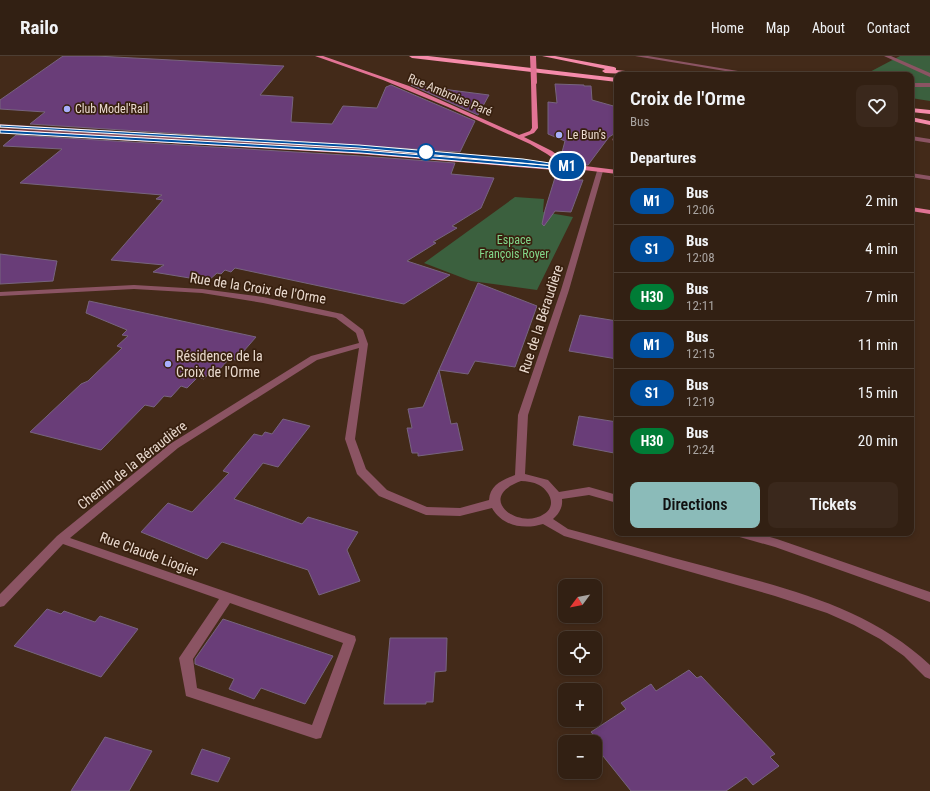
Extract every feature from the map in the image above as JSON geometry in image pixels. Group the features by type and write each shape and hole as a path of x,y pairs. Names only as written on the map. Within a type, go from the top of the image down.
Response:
{"highway":[{"path":"412,56 614,80"},
{"path":"471,56 618,72"},
{"path":"545,56 629,72"},
{"path":"914,110 930,112"},
{"path":"914,120 930,123"}],"main road":[{"name":"Rue Ambroise Paré","path":"318,56 364,71 542,146 568,166"},
{"path":"519,137 532,132 534,128 534,56"},
{"path":"0,131 361,152 554,168 568,166 614,172"},
{"path":"914,209 930,212"}],"street":[{"path":"638,56 740,72"},
{"path":"675,62 678,56"},
{"path":"887,56 930,75"},
{"path":"914,85 930,85"},
{"path":"0,126 359,146 523,160 568,166"},
{"path":"914,138 930,141"},
{"path":"914,144 930,147"},
{"name":"Rue de la Béraudière","path":"520,477 523,415 564,290 600,171"},
{"path":"914,176 930,178"},
{"name":"Rue de la Croix de l'Orme","path":"0,294 134,287 202,291 263,300 339,316 360,332 364,344"},
{"path":"364,344 350,439 361,471 383,493 426,511 460,512 494,503"},
{"name":"Chemin de la Béraudière","path":"0,602 61,539 174,446 314,358 364,344"},
{"path":"520,477 539,480 553,489 556,496 556,509 544,519 534,523 513,521 498,510 494,503 494,495 497,489 510,479 520,477"},
{"path":"556,496 589,491 614,498"},
{"path":"544,519 564,532 814,602 869,625 915,656 930,672"},
{"path":"751,536 777,543 930,597"},
{"name":"Rue Claude Liogier","path":"61,539 350,640 316,733 191,692 186,658 227,598"}],"green space":[{"path":"900,56 930,56 930,101 914,98 914,72 870,72"},
{"name":"Espace François Royer","path":"515,197 544,199 543,212 573,217 537,290 471,281 424,263"}],"building":[{"path":"63,56 96,56 284,66 260,95 293,97 291,122 332,124 343,106 377,108 386,87 391,85 475,121 460,152 30,124 45,112 0,109 0,100"},
{"path":"555,84 584,85 591,86 592,100 614,106 614,134 609,137 588,165 570,163 561,156 565,141 548,134 548,102 557,103"},
{"path":"411,85 489,95 478,115"},
{"path":"16,135 455,163 451,174 494,178 481,208 452,226 457,228 433,242 436,243 407,261 450,275 404,304 235,268 231,272 225,270 221,274 217,273 208,281 153,272 164,265 111,260 163,200 156,199 162,195 20,183 62,149 3,146"},
{"path":"557,171 583,171 578,180 583,180 571,212 555,211 544,226 542,224 545,210"},
{"path":"0,254 57,261 53,281 0,284"},
{"path":"478,283 537,306 515,367 475,361 468,374 439,370"},
{"name":"Résidence de la Croix de l'Orme","path":"89,301 256,337 236,360 229,359 219,370 213,368 204,379 198,377 187,388 181,386 171,397 164,396 154,407 145,405 101,450 30,432 81,384 88,381 122,348 117,346 128,336 122,335 127,330 86,313"},
{"path":"580,315 614,321 614,358 569,351"},
{"path":"439,370 451,424 457,423 463,450 418,456 418,453 412,453 407,428 412,428 408,409 423,407"},
{"path":"579,416 614,422 614,453 573,445"},
{"path":"283,419 310,426 278,467 263,463 234,499 302,524 308,517 358,532 347,550 360,581 319,595 308,570 222,542 207,559 141,532 168,503 192,512 229,473 223,471 254,434 262,436 265,432 272,434"},
{"path":"47,609 61,614 64,611 95,622 100,616 138,629 101,677 14,646"},
{"path":"223,619 333,656 305,704 261,688 254,699 229,689 234,679 195,664 195,659"},
{"path":"390,638 447,638 446,671 435,672 433,702 426,702 426,704 384,704"},
{"path":"689,670 697,678 701,676 775,754 770,757 779,766 753,785 746,777 726,791 631,791 602,755 602,735 594,735 591,732 599,727 602,727 602,725 626,709 621,703 651,684 656,691"},
{"path":"105,737 152,751 129,791 71,791"},
{"path":"202,749 230,758 218,782 191,774"}],"bus line":[{"name":"M1","path":"0,126 359,146 523,160 568,166 554,168 361,152 0,131"}],"place":[{"name":"Club Model'Rail","path":"67,109"},
{"name":"Le Bun’s","path":"559,135"},
{"name":"Résidence de la Croix de l'Orme","path":"168,364"}]}
